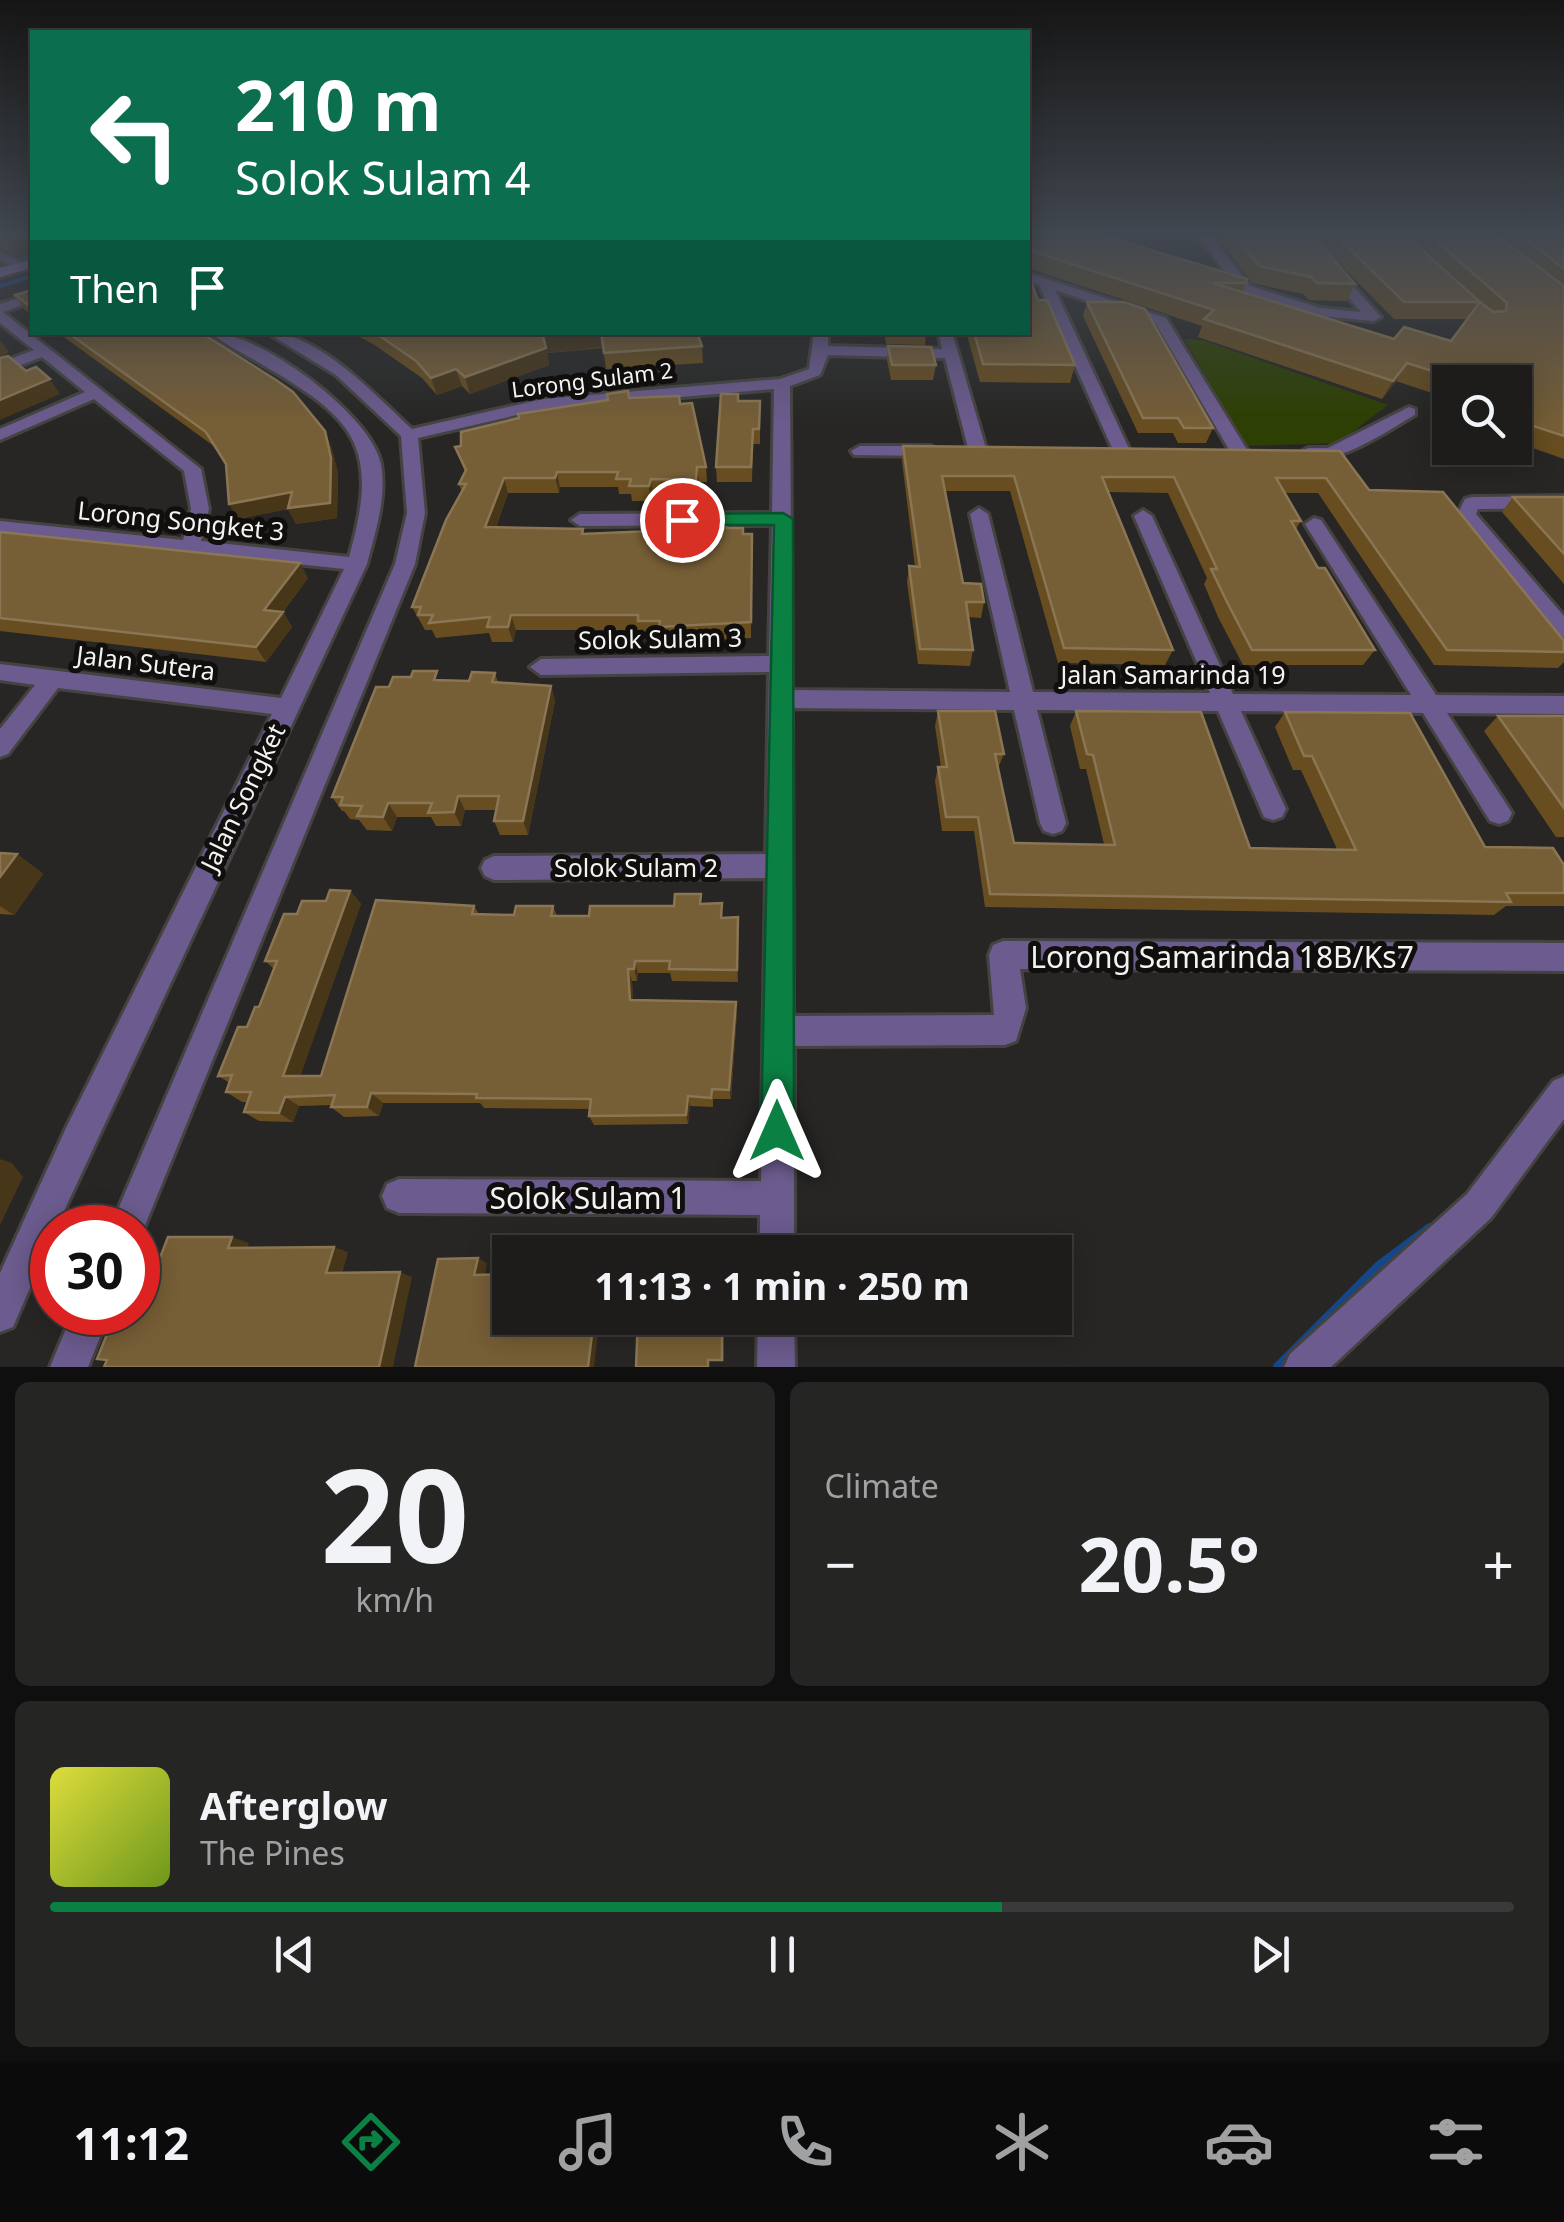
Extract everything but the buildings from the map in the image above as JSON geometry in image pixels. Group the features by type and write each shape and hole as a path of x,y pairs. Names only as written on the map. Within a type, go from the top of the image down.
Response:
{"street":[{"path":"1043,296 1113,452 1141,452"},
{"path":"1084,296 1161,321 1249,453 1220,452"},
{"path":"1265,296 1319,312 1374,317 1355,296"},
{"path":"30,299 0,313 40,353 192,469 201,498 201,524 189,546"},
{"name":"Jalan Songket","path":"0,1314 285,707 357,564 371,513 372,462 358,426 317,394 222,335"},
{"path":"137,1205 404,564 416,513 409,435 341,372 277,335"},
{"path":"860,451 987,452 946,335"},
{"path":"777,1235 782,384 815,372 821,342 951,354"},
{"path":"0,368 40,353"},
{"name":"Lorong Sulam 2","path":"409,435 543,404 782,384"},
{"path":"0,435 95,393"},
{"path":"1295,453 1331,453 1409,412"},
{"path":"1564,502 1472,503 1466,514 1564,630"},
{"path":"979,514 1053,823"},
{"path":"1143,516 1273,809"},
{"path":"580,520 783,519"},
{"path":"1314,524 1425,704 1499,813"},
{"name":"Lorong Songket 3","path":"0,527 357,564"},
{"name":"Solok Sulam 3","path":"541,667 780,664"},
{"name":"Jalan Sutera","path":"0,672 285,707"},
{"path":"0,747 53,678"},
{"name":"Jalan Samarinda 19","path":"782,699 1564,705"},
{"name":"Solok Sulam 2","path":"494,868 778,866"},
{"name":"Lorong Samarinda 18B/Ks7","path":"777,1031 1005,1030 1011,1008 1003,955 1564,957"},
{"path":"1304,1367 1479,1206 1564,1092"},
{"name":"Solok Sulam 1","path":"399,1196 777,1198"},
{"path":"69,1367 82,1335"},
{"path":"776,1335 776,1367"}],"green space":[{"path":"1184,339 1202,340 1388,405 1338,443 1246,446"}],"waterway":[{"path":"1278,1367 1379,1266 1430,1228"}],"route":[{"path":"682,520 783,519 777,1131"}]}
